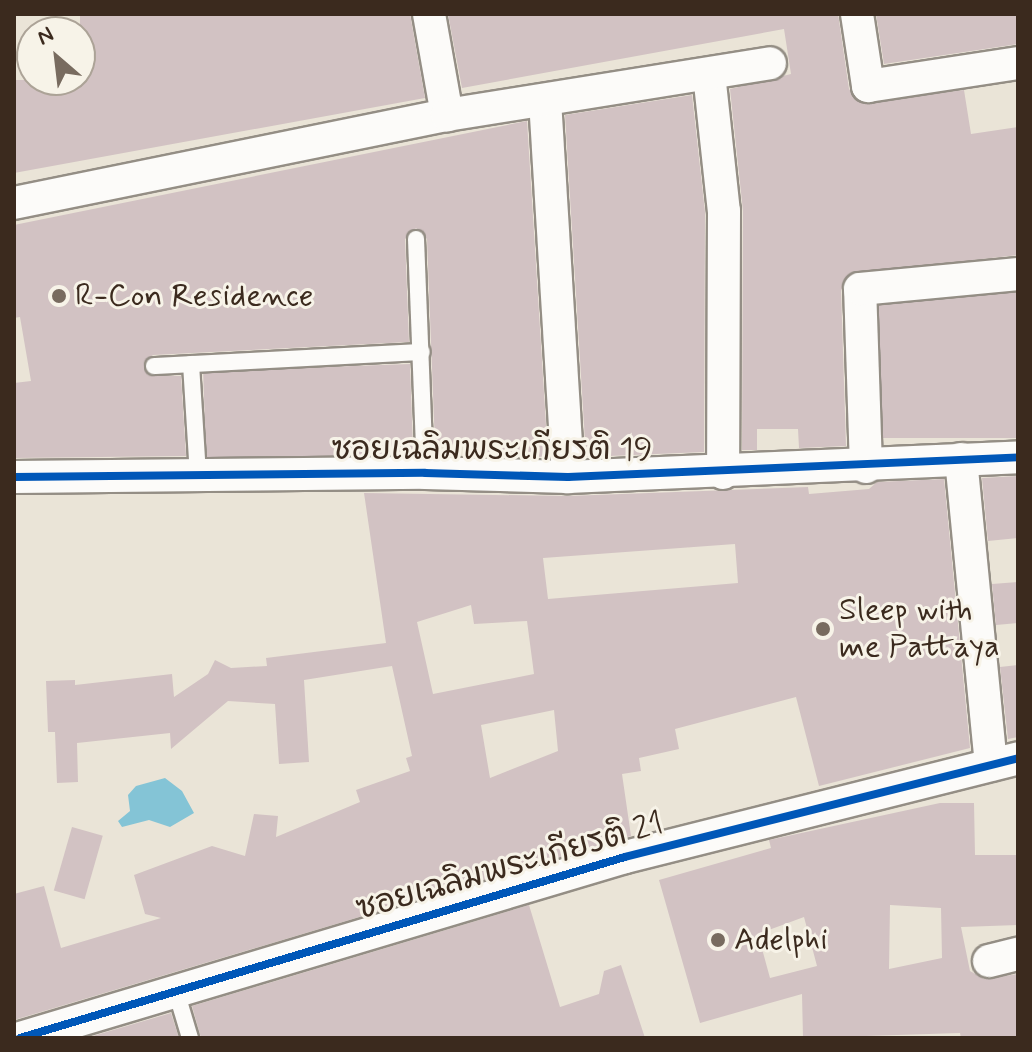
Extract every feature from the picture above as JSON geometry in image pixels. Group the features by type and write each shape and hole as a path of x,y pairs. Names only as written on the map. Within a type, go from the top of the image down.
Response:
{"street":[{"path":"429,14 447,115"},
{"path":"857,14 868,86 1018,63"},
{"path":"14,203 447,115 770,63"},
{"path":"709,74 724,211 723,473"},
{"path":"545,100 568,477"},
{"path":"866,467 860,289 1018,274"},
{"name":"ซอยเฉลิมพระเกียรติ 19","path":"14,477 425,473 568,477 866,467 1018,457"},
{"path":"961,459 1004,761"},
{"name":"ซอยเฉลิมพระเกียรติ 21","path":"20,1038 625,857 1004,761"}],"lane":[{"path":"416,239 425,473"},
{"path":"154,366 422,352"},
{"path":"191,364 198,474"},
{"path":"176,991 190,1038"}],"water":[{"path":"165,778 182,791 194,813 170,827 149,820 122,827 118,821 130,811 128,795 136,786"}],"building":[{"path":"410,14 425,98 14,173 14,80 16,96 96,96 96,16 80,16"},
{"path":"448,14 838,14 849,89 860,103 964,90 971,134 1018,127 1018,255 849,274 841,290 846,446 799,448 798,429 757,429 757,450 742,450 743,211 730,89 791,74 784,29 462,88"},
{"path":"876,14 1018,14 1018,44 884,64"},
{"path":"692,95 705,212 704,452 586,457 565,115"},
{"path":"527,121 548,457 466,455 466,444 435,445 427,239 416,228 405,239 409,342 153,355 144,362 148,375 181,376 186,456 14,458 14,383 31,381 20,317 14,318 14,225"},
{"path":"879,293 1018,293 1018,438 879,438"},
{"path":"410,364 413,454 206,461 203,371"},
{"path":"1018,476 1018,538 988,541 982,478"},
{"path":"944,479 970,748 819,786 796,697 675,729 679,749 639,758 641,771 622,774 631,836 14,1020 14,894 44,886 61,948 161,918 145,914 134,875 212,846 245,856 254,814 278,816 276,837 360,802 356,790 410,771 406,758 412,756 392,666 304,680 309,762 279,764 275,704 228,701 171,749 170,733 77,743 78,782 57,783 55,732 48,732 46,681 75,680 75,685 172,674 174,697 208,674 215,660 231,668 267,666 266,658 386,643 364,493 568,496 808,487 809,494 869,489 877,482","holes":["735,544 738,583 548,599 543,558","471,605 474,624 527,621 534,674 433,694 417,622","554,710 558,751 490,778 481,725"]},
{"path":"1018,582 1018,623 996,625 992,584"},
{"path":"1018,665 1018,737 1008,739 1000,667"},
{"path":"940,803 974,803 975,855 1018,855 1018,925 961,927 970,971 984,979 1018,974 1018,1038 961,1038 960,1033 803,1038 802,994 700,1023 659,880 771,848 769,840","holes":["890,905 941,908 942,958 889,969","804,917 817,966 770,978 758,934"]},
{"path":"72,827 103,836 85,899 54,890"},
{"path":"529,905 560,1007 599,994 604,971 621,965 645,1038 201,1038 192,1006"},
{"path":"171,1013 179,1038 86,1038"}],"cycle path":[{"path":"14,477 425,473 568,477 1018,457"},
{"path":"20,1038 625,857 1018,758"}],"place":[{"name":"R-Con Residence","path":"59,296"},
{"name":"Sleep with me Pattaya","path":"823,629"},
{"name":"Adelphi","path":"718,940"}]}
